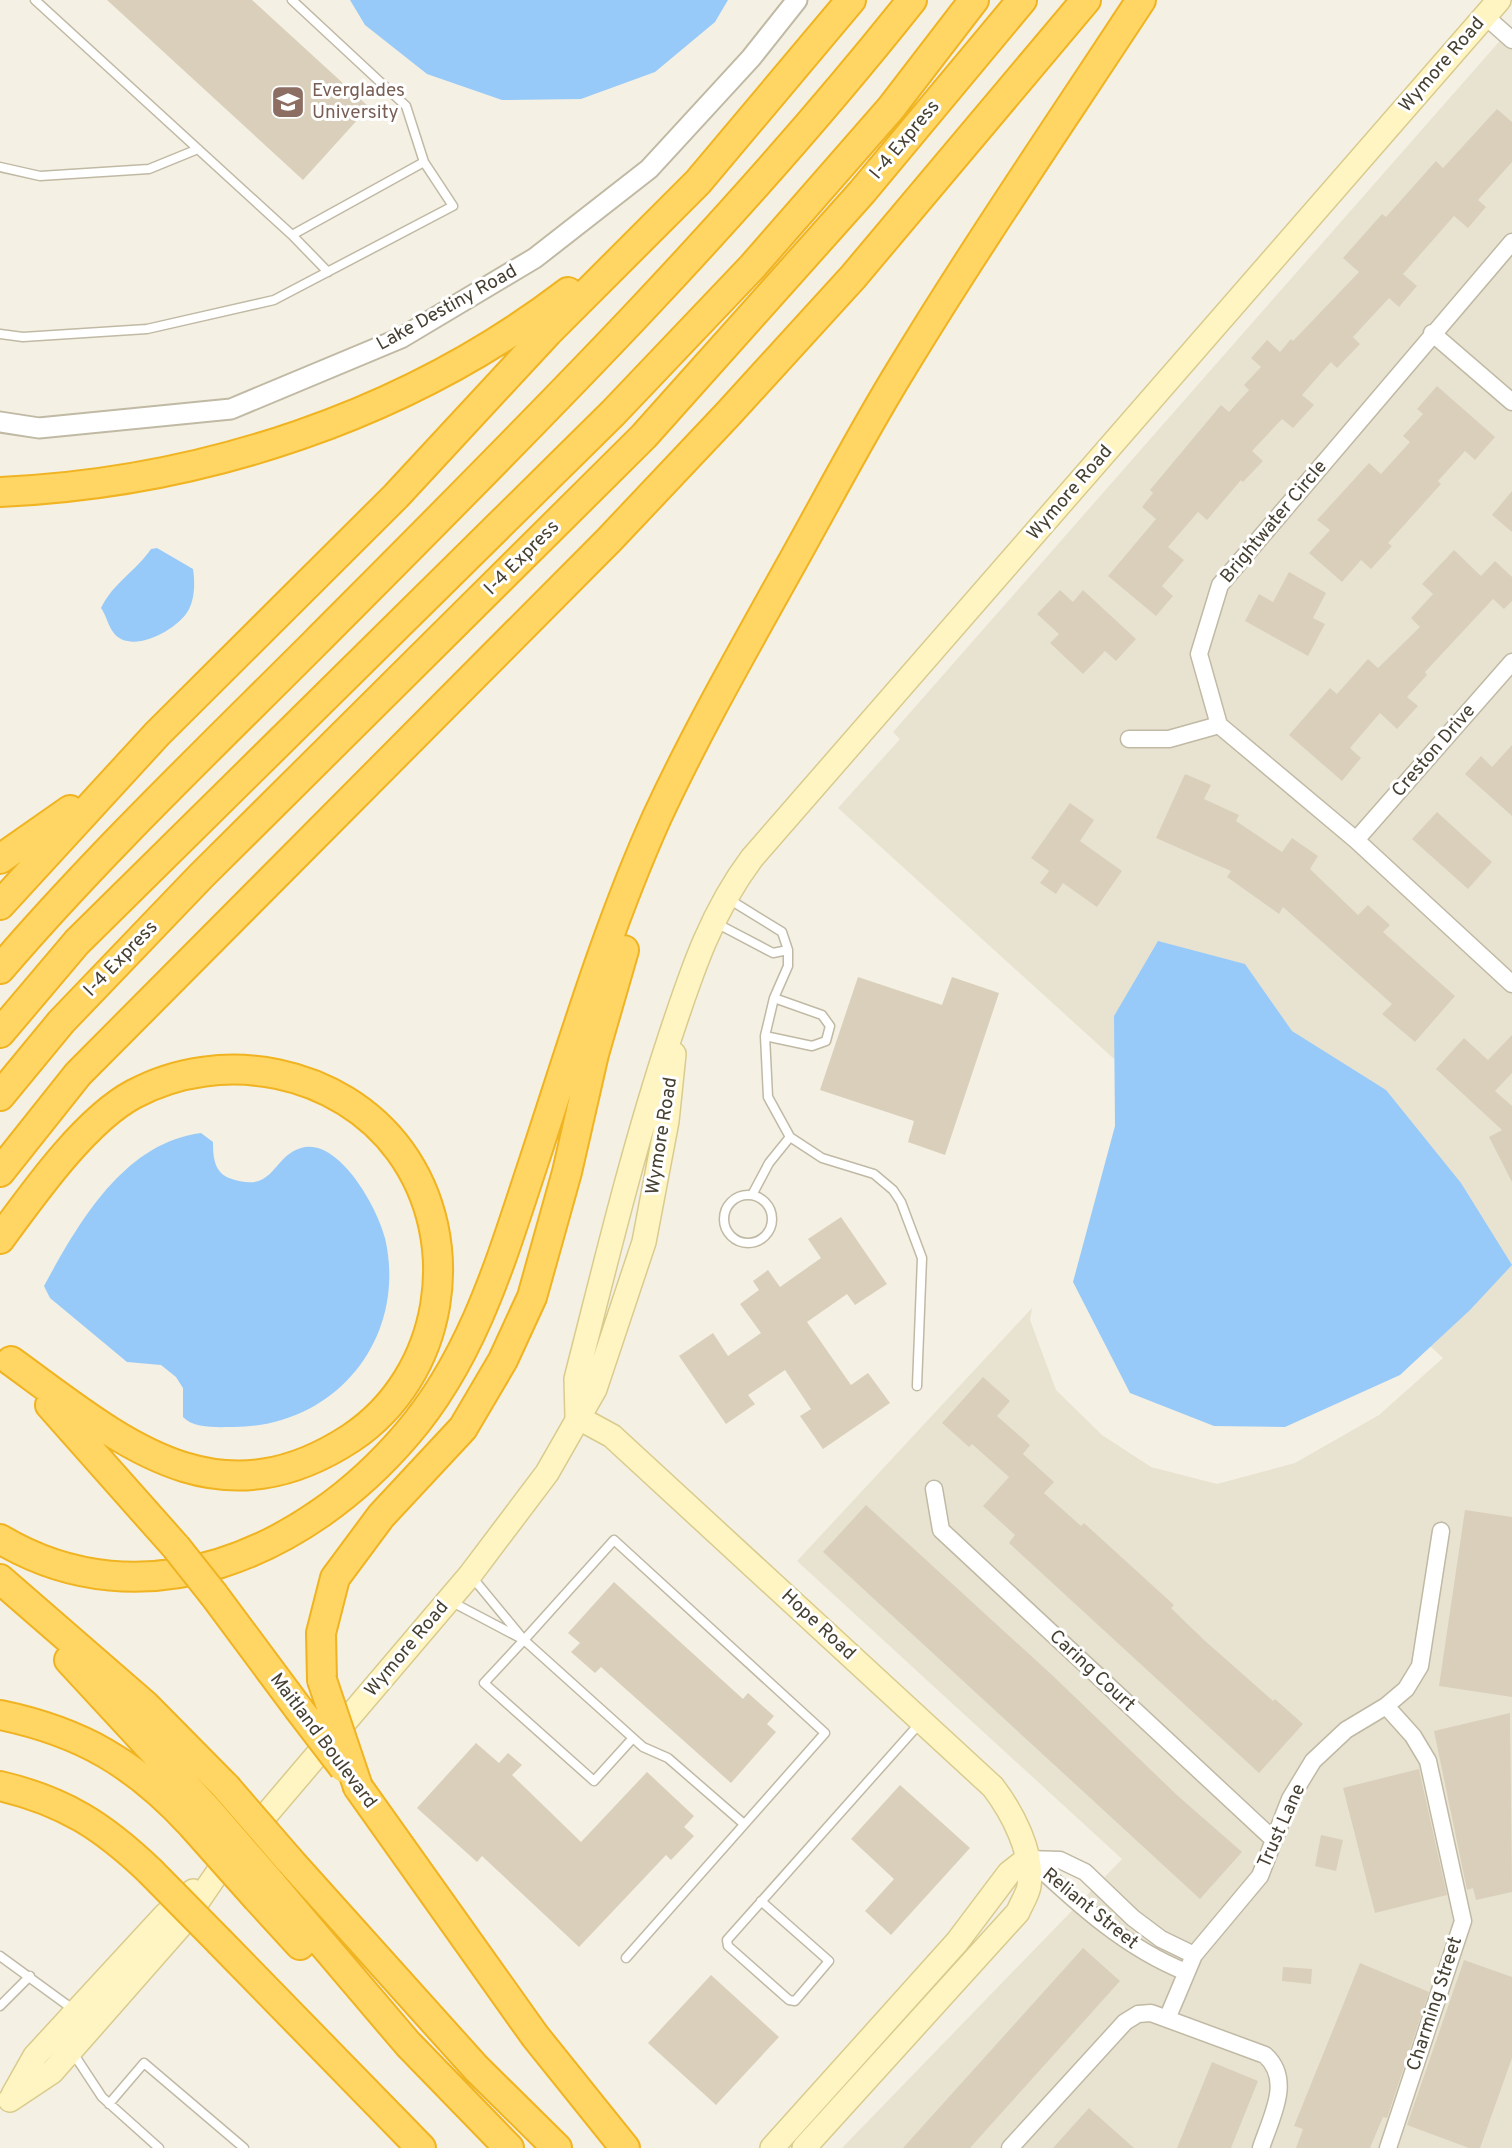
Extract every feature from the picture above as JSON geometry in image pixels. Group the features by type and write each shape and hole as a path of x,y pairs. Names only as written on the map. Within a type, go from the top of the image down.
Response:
{"highway":[{"path":"0,905 157,734 396,496 548,332 698,181 851,0"},
{"path":"0,969 144,814 556,401 828,105 912,0"},
{"name":"I-4 Express","path":"0,1034 77,942 613,413 752,267 891,108 974,0"},
{"name":"I-4 Express","path":"0,1096 61,1022 201,876 644,436 862,192 1023,0"},
{"path":"0,1172 78,1074 599,550 728,414 853,277 1086,0"},
{"path":"0,1539 54,1566 101,1577 181,1575 219,1564 281,1538 360,1481 406,1436 447,1382 482,1311 618,915 656,820 690,750 899,372 1141,0"},
{"path":"0,492 111,481 189,467 292,439 358,413 449,368 518,327 597,270 698,181"},
{"path":"0,859 65,814 157,734"},
{"path":"358,1787 322,1680 319,1663 326,1603 335,1578 381,1516 463,1428 503,1360 532,1297 640,895 690,750"},
{"path":"0,1239 80,1138 133,1094 188,1073 247,1068 305,1080 358,1108 399,1151 428,1203 439,1261 434,1321 426,1343 412,1375 375,1422 318,1460 251,1476 183,1470 121,1441 6,1356"},
{"name":"Maitland Boulevard","path":"6,1356 176,1547 214,1595 358,1787 535,2036 625,2148"},
{"path":"0,1579 145,1705 226,1787 476,2068 557,2148"},
{"path":"0,1587 485,2148"},
{"path":"0,1715 33,1722 103,1749 199,1816"},
{"path":"0,1786 38,1796 87,1819 109,1833 150,1871 422,2148"},
{"path":"264,1891 509,2148"}],"main road":[{"name":"Wymore Road","path":"577,1417 576,1379 644,1115 693,963 725,896 752,858 1492,8"},
{"name":"Wymore Road","path":"5,2106 52,2072 183,1923 220,1869 448,1601 547,1473 595,1390 644,1242 667,1121 680,1009"},
{"name":"Hope Road","path":"577,1417 612,1436 1001,1796 1030,1860 1029,1886 1018,1912 804,2148"},
{"path":"772,2148 957,1942 1009,1872 1030,1860"},
{"name":"Wymore Road","path":"5,2106 35,2056 165,1915 220,1869"}],"street":[{"name":"Lake Destiny Road","path":"0,422 39,428 231,409 401,338 535,258 649,169 751,58 797,0"},
{"path":"1492,8 1512,40"},
{"name":"Brightwater Circle","path":"1219,725 1199,654 1220,584 1512,242"},
{"path":"1432,333 1512,402"},
{"name":"Creston Drive","path":"1356,840 1512,662"},
{"path":"1129,739 1169,739 1219,725 1356,840 1512,984"},
{"name":"Caring Court","path":"934,1489 941,1530 1274,1840"},
{"name":"Trust Lane","path":"1167,2019 1194,1955 1260,1876 1290,1799 1313,1761 1346,1730 1386,1706 1406,1689 1420,1666 1441,1531"},
{"name":"Charming Street","path":"1386,1706 1413,1736 1428,1761 1463,1921 1388,2148"},
{"name":"Reliant Street","path":"1030,1860 1060,1860 1085,1871 1133,1918 1161,1939 1194,1955"},
{"name":"Reliant Street","path":"1030,1860 1125,1941 1156,1960 1186,1972"},
{"path":"1010,2148 1125,2022 1138,2014 1151,2013 1265,2055 1276,2065 1281,2085 1261,2148"}],"lane":[{"path":"35,0 292,234 328,272"},
{"path":"0,334 23,337 147,329 274,300 453,206 424,162 406,106 292,0"},
{"path":"0,167 40,176 149,169 198,149"},
{"path":"292,234 424,162"},
{"path":"725,896 782,932 788,950 788,967 774,998 765,1036 768,1097 790,1137 822,1158 874,1174 893,1190 901,1202 922,1258 917,1386"},
{"path":"712,921 773,953 788,950"},
{"path":"765,1036 811,1046 826,1041 830,1026 822,1015 774,998"},
{"path":"752,1195 768,1205 772,1224 762,1239 744,1244 728,1234 724,1215 734,1199 752,1195 769,1163 790,1137"},
{"path":"626,1958 825,1733 614,1540 484,1683 594,1781 633,1738"},
{"path":"470,1574 524,1640 643,1747 667,1758 744,1824"},
{"path":"448,1601 524,1640"},
{"path":"761,1901 829,1961 794,2001 789,2000 726,1943 761,1901 922,1721"},
{"path":"0,1956 76,2012"},
{"path":"0,2006 30,1976"},
{"path":"71,2050 110,2104 159,2148"},
{"path":"110,2104 144,2063 244,2148"}],"shaded area":[{"path":"1512,27 1512,2148 842,2148 1122,1859 797,1561 1032,1308 1030,1320 1056,1390 1102,1435 1151,1467 1217,1484 1295,1463 1379,1415 1443,1358 838,808 900,739 893,732"}],"water":[{"path":"350,0 728,0 715,22 655,72 581,99 502,100 427,74 365,25"},
{"path":"157,548 193,569 192,601 188,611 174,626 153,638 130,642 121,639 113,632 101,608 118,584 151,549"},
{"path":"1158,941 1245,964 1292,1031 1386,1090 1461,1183 1512,1265 1470,1310 1400,1375 1285,1427 1214,1426 1130,1393 1073,1282 1115,1126 1114,1016"},
{"path":"201,1133 213,1142 214,1158 220,1172 244,1182 255,1182 264,1178 291,1153 301,1148 315,1148 329,1153 355,1178 374,1210 385,1238 389,1275 385,1310 374,1342 356,1370 333,1394 304,1412 271,1423 214,1427 188,1421 183,1417 183,1388 176,1377 161,1365 127,1362 50,1298 44,1286 88,1213 126,1169 148,1152 173,1140"}],"building":[{"path":"107,0 252,0 369,107 303,180"},
{"path":"1497,109 1512,122 1512,162 1478,200 1486,207 1468,228 1454,216 1403,274 1417,286 1399,307 1389,298 1353,337 1360,344 1337,368 1331,362 1302,395 1314,405 1293,428 1282,419 1252,451 1263,461 1243,482 1241,480 1207,520 1198,512 1168,547 1184,560 1162,586 1173,596 1156,616 1108,576 1156,519 1142,507 1153,493 1150,490 1221,405 1229,412 1249,390 1244,385 1261,367 1251,358 1267,340 1280,352 1291,339 1293,341 1359,272 1343,258 1382,214 1386,217 1436,161 1443,168"},
{"path":"1437,386 1495,437 1475,460 1465,451 1438,481 1441,484 1388,543 1392,546 1371,569 1361,560 1342,582 1309,553 1330,530 1317,520 1369,463 1381,474 1410,442 1403,436 1423,414 1417,409"},
{"path":"1512,491 1512,532 1492,515"},
{"path":"1454,550 1481,576 1495,561 1512,577 1512,601 1504,609 1493,599 1425,672 1427,675 1407,697 1418,706 1397,729 1380,713 1350,748 1361,758 1342,781 1289,735 1330,688 1337,694 1368,659 1378,668 1420,627 1411,618 1433,594 1422,584"},
{"path":"1289,572 1326,593 1313,618 1325,624 1308,656 1245,621 1259,594 1273,602"},
{"path":"1060,590 1073,602 1083,590 1136,639 1116,661 1105,651 1083,674 1050,643 1059,634 1037,614"},
{"path":"1512,745 1512,816 1465,774 1481,756 1492,767"},
{"path":"1185,774 1211,785 1204,799 1239,815 1236,821 1282,852 1292,838 1318,856 1310,869 1358,915 1368,905 1390,925 1383,932 1455,996 1415,1042 1382,1014 1392,1004 1283,907 1279,914 1227,877 1231,871 1156,838"},
{"path":"1070,803 1094,820 1080,841 1122,871 1097,907 1063,883 1056,894 1040,883 1049,871 1031,858"},
{"path":"1437,812 1492,862 1468,889 1412,839"},
{"path":"858,977 942,1005 952,977 999,993 945,1155 908,1142 914,1121 820,1090"},
{"path":"1512,1035 1512,1073 1495,1091 1512,1106 1512,1182 1489,1137 1502,1130 1436,1069 1464,1038 1488,1060"},
{"path":"841,1217 887,1284 855,1305 847,1294 807,1322 851,1385 868,1373 890,1403 823,1449 800,1416 811,1409 785,1370 748,1395 755,1404 726,1424 679,1356 713,1333 728,1356 761,1333 740,1304 759,1290 753,1281 768,1270 780,1287 821,1258 808,1239"},
{"path":"983,1377 1010,1401 997,1416 1030,1445 1023,1454 1054,1482 1044,1493 1081,1526 1084,1523 1174,1605 1171,1608 1204,1640 1303,1724 1259,1773 1009,1543 1015,1535 983,1506 1009,1477 972,1444 969,1447 942,1423"},
{"path":"866,1505 1052,1675 1178,1796 1242,1852 1200,1899 823,1552"},
{"path":"1465,1510 1512,1517 1512,1697 1439,1686"},
{"path":"614,1582 743,1699 748,1693 774,1716 767,1724 776,1732 731,1783 601,1667 595,1673 571,1652 580,1643 568,1633"},
{"path":"1510,1713 1512,1892 1476,1900 1473,1888 1467,1890 1434,1731"},
{"path":"476,1743 499,1763 508,1753 522,1765 512,1775 581,1842 647,1772 694,1816 684,1827 694,1836 671,1860 666,1855 579,1947 482,1856 477,1862 417,1808"},
{"path":"1419,1769 1447,1895 1375,1913 1343,1788"},
{"path":"900,1785 970,1848 891,1935 865,1911 894,1879 851,1839"},
{"path":"1321,1835 1343,1840 1336,1871 1315,1866"},
{"path":"1083,1948 1120,1981 970,2148 903,2148"},
{"path":"1464,1960 1512,1977 1512,2058 1480,2148 1469,2148 1407,2125"},
{"path":"1360,1963 1429,1992 1387,2118 1383,2117 1370,2148 1296,2148 1303,2129 1294,2126"},
{"path":"1283,1967 1312,1969 1311,1984 1282,1981"},
{"path":"711,1975 779,2037 716,2105 648,2043"},
{"path":"1212,2062 1258,2081 1231,2148 1177,2148"},
{"path":"1089,2108 1134,2148 1053,2148"}],"place":[{"name":"Everglades University","path":"288,102"}]}
